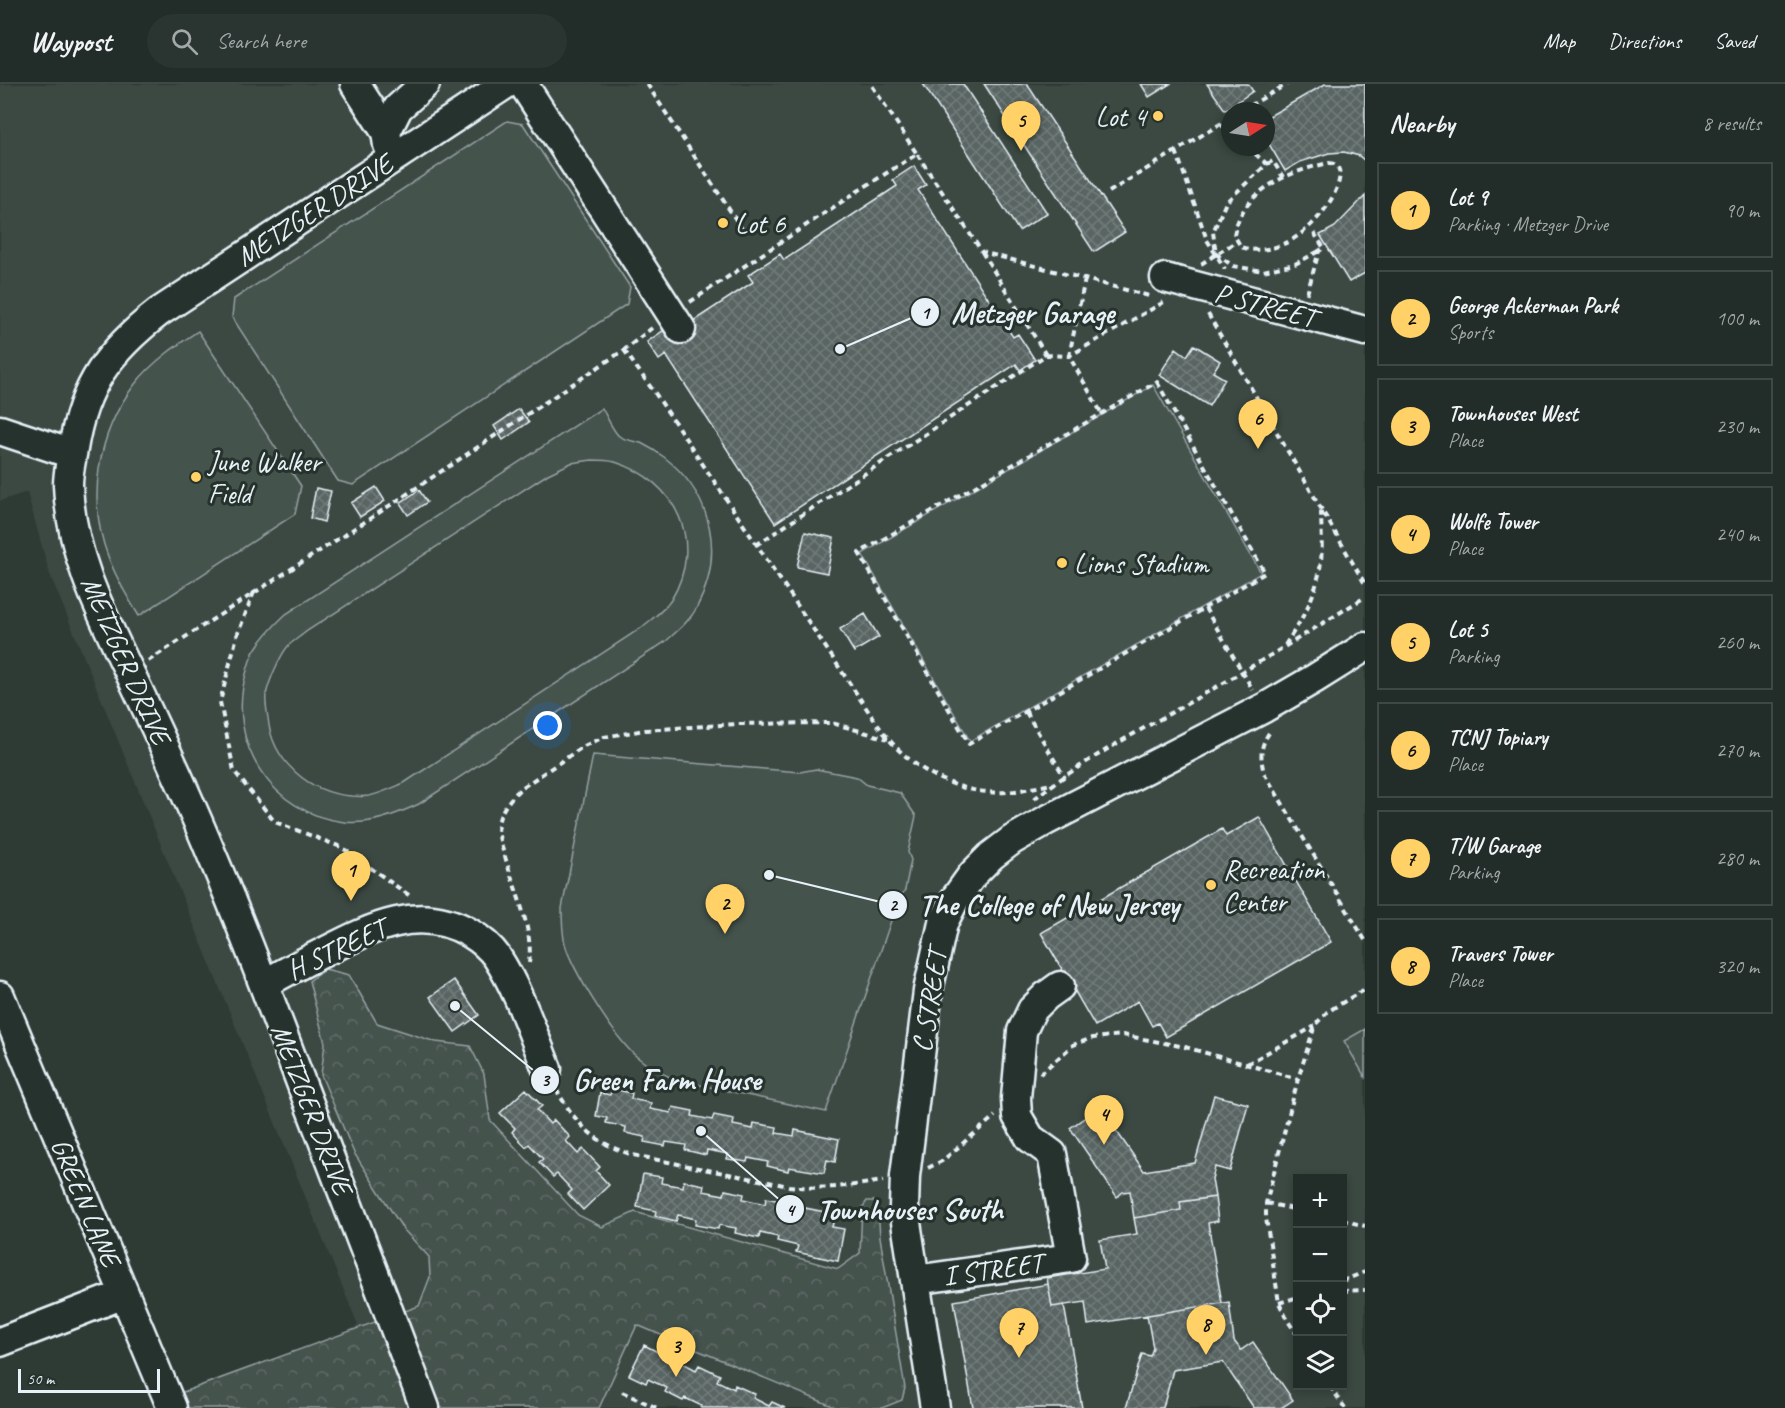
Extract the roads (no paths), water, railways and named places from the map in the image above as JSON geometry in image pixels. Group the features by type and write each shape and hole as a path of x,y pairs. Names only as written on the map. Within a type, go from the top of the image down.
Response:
{"street":[{"path":"355,84 392,143"},
{"path":"392,143 398,108 425,84"},
{"name":"METZGER DRIVE","path":"425,1408 264,984 179,777 142,662 100,608 80,559 70,513 68,480 84,401 99,372 134,332 392,143 506,84"},
{"path":"523,84 676,322"},
{"name":"P STREET","path":"1168,294 1241,298 1365,331"},
{"path":"0,430 72,454"},
{"name":"C STREET","path":"935,1408 904,1207 905,1176 928,991 943,923 955,899 973,874 1012,840 1264,708 1365,647"},
{"name":"H STREET","path":"264,984 366,931 402,920 441,921 461,928 480,939 496,956 517,996 547,1070"},
{"name":"I STREET","path":"915,1280 1071,1258 1052,1154 1030,1138 1017,1116 1016,1098 1022,1031 1032,1010 1060,986"},
{"name":"GREEN LANE","path":"0,996 172,1408"},
{"path":"0,1342 124,1294"}],"place":[{"name":"Lot 4","path":"1158,116"},
{"name":"Lot 5","path":"1021,151"},
{"name":"Lot 6","path":"723,223"},
{"name":"Metzger Garage","path":"840,349"},
{"name":"TCNJ Topiary","path":"1258,449"},
{"name":"June Walker Field","path":"196,477"},
{"name":"Lions Stadium","path":"1062,563"},
{"name":"The College of New Jersey","path":"769,875"},
{"name":"Recreation Center","path":"1211,885"},
{"name":"Lot 9","path":"351,901"},
{"name":"George Ackerman Park","path":"725,934"},
{"name":"Green Farm House","path":"455,1006"},
{"name":"Townhouses South","path":"701,1131"},
{"name":"Wolfe Tower","path":"1104,1145"},
{"name":"Travers Tower","path":"1206,1355"},
{"name":"T/W Garage","path":"1019,1358"},
{"name":"Townhouses West","path":"676,1377"}]}
